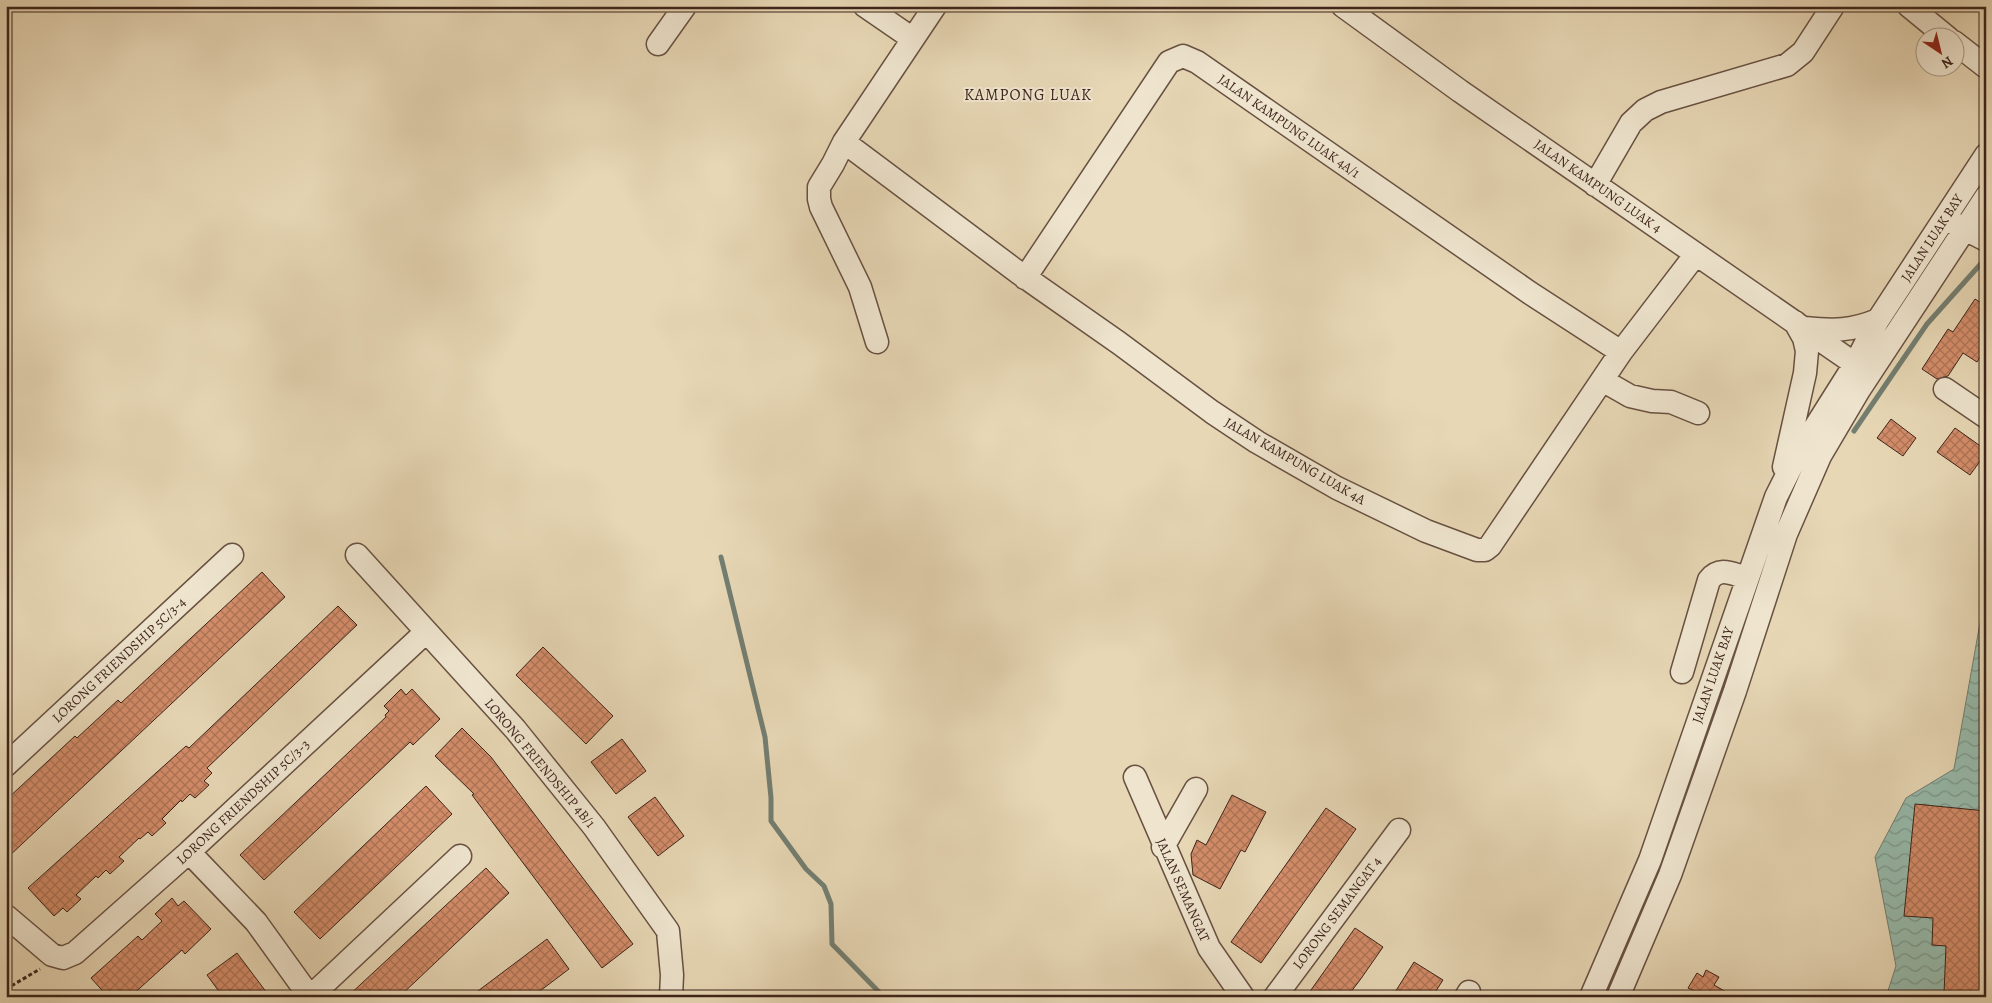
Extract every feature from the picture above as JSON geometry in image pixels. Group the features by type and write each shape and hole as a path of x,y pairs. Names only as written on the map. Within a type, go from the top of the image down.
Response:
{"street":[{"path":"658,44 685,6"},
{"path":"865,6 913,39"},
{"path":"877,342 860,287 850,263 824,214 819,199 819,186 844,142 935,6"},
{"name":"JALAN KAMPUNG LUAK 4","path":"1343,6 1595,185 1854,364"},
{"path":"1595,185 1631,123 1645,110 1661,102 1787,65 1803,52 1833,6"},
{"path":"1909,6 1936,28"},
{"path":"1964,50 1986,67"},
{"name":"JALAN KAMPUNG LUAK 4A/1","path":"1017,272 1169,62 1183,56 1197,62 1530,293 1621,352"},
{"name":"JALAN KAMPUNG LUAK 4A","path":"844,142 1017,272 1119,343 1212,412 1257,442 1337,488 1426,531 1477,550 1485,550 1490,546 1621,352 1696,254"},
{"name":"JALAN LUAK BAY","path":"1591,997 1650,860 1776,497 1799,452 1854,364 1878,320 1986,155"},
{"name":"JALAN LUAK BAY","path":"1618,997 1670,875 1735,691 1786,534 1820,456 1858,390 1878,360 1978,236 1986,197"},
{"path":"1945,220 1978,236"},
{"path":"1776,497 1805,372 1807,351 1800,325 1834,331 1850,330 1878,320"},
{"path":"1858,390 1858,376 1854,364 1878,360"},
{"path":"1602,380 1630,396 1652,401 1671,402 1698,413"},
{"path":"1945,389 1986,417"},
{"name":"LORONG FRIENDSHIP 5C/3-4","path":"6,766 232,555"},
{"name":"LORONG FRIENDSHIP 4B/1","path":"357,555 515,729 594,827 668,931 672,975 670,997"},
{"path":"1682,672 1709,580 1714,573 1721,571 1747,578"},
{"name":"LORONG FRIENDSHIP 5C/3-3","path":"57,956 75,953 189,852 426,632"},
{"name":"JALAN SEMANGAT","path":"1134,777 1209,948 1243,997"},
{"path":"1163,846 1196,789"},
{"name":"LORONG SEMANGAT 4","path":"1276,997 1399,830"},
{"path":"189,852 256,922 310,997 460,856"},
{"path":"6,916 57,956"}],"path":[{"path":"6,989 57,956"}],"water":[{"path":"1986,589 1986,997 1886,997 1896,966 1875,857 1906,798 1954,769"}],"building":[{"path":"1975,299 1986,306 1986,348 1977,362 1963,353 1948,376 1937,379 1922,369 1948,329 1953,332"},
{"path":"1891,419 1916,438 1903,456 1877,438"},
{"path":"1955,428 1986,450 1986,453 1970,475 1937,452"},
{"path":"262,572 285,597 6,859 6,800 75,736 77,738 118,700 121,703"},
{"path":"338,606 357,625 207,768 212,773 204,781 209,785 195,798 190,794 182,802 181,800 162,819 166,823 152,836 148,832 139,838 119,857 124,861 110,874 106,870 98,878 96,876 76,895 81,899 67,912 63,908 54,916 28,888 186,746 189,748"},
{"path":"543,647 613,716 586,744 516,675"},
{"path":"401,689 406,695 412,689 440,719 413,745 410,742 264,880 240,855 386,717 385,715 389,711 384,706"},
{"path":"462,728 491,757 633,944 602,968 472,795 474,794 435,756"},
{"path":"622,739 646,771 616,794 591,762"},
{"path":"426,786 452,814 320,939 294,912"},
{"path":"1232,795 1266,812 1245,852 1241,850 1220,889 1193,875 1191,854 1197,840 1206,845"},
{"path":"655,797 684,836 658,856 628,817"},
{"path":"1915,804 1986,811 1986,997 1952,997 1944,994 1946,946 1932,945 1933,918 1904,916"},
{"path":"1326,808 1356,829 1261,963 1231,942"},
{"path":"486,868 509,893 399,997 347,997"},
{"path":"172,898 178,906 184,901 211,929 185,954 182,950 130,997 108,997 91,978 138,936 142,940 162,921 155,914"},
{"path":"1355,928 1383,947 1360,980 1347,997 1306,997"},
{"path":"547,939 569,969 532,997 470,997"},
{"path":"237,953 270,997 223,997 207,975"},
{"path":"1414,962 1443,980 1432,997 1392,997"},
{"path":"1706,970 1719,977 1714,985 1735,997 1694,997 1696,992 1688,988 1697,973 1703,977"}],"waterway":[{"path":"1854,431 1927,324 1986,258"},
{"path":"721,557 765,737 771,798 771,821 806,869 824,886 831,904 832,944 879,992 877,997"}],"district":[{"name":"KAMPONG LUAK","path":"1028,95"}]}
